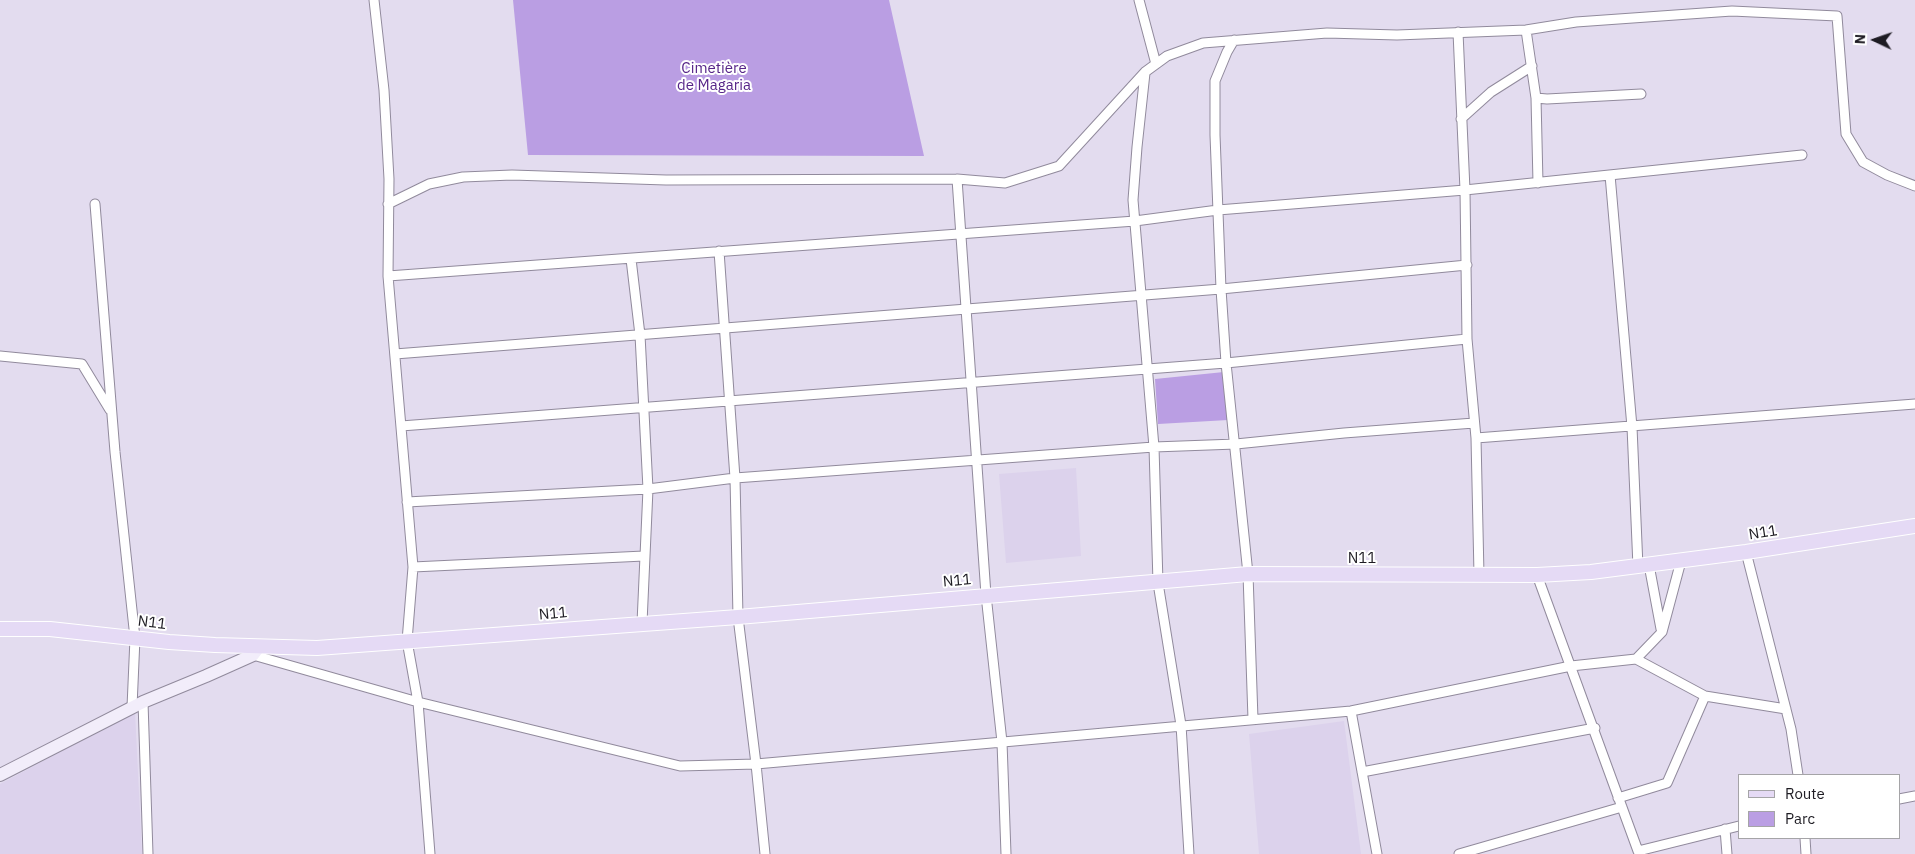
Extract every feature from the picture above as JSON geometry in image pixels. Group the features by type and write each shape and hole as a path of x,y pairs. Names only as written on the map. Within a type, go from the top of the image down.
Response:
{"main road":[{"name":"N11","path":"0,628 50,629 256,651 317,648 738,617 1248,574 1537,575 1591,572 1746,552 1915,526"},
{"path":"0,775 138,704 256,651"}],"street":[{"path":"374,0 384,90 389,179 388,276 413,567 407,642 418,702 430,854"},
{"path":"1139,0 1156,64"},
{"path":"388,204 429,184 463,177 512,176 657,180 957,179 1005,183 1059,166 1145,72 1167,56 1203,43 1327,33 1397,35 1526,30 1576,22 1732,11 1837,16 1846,134 1862,162 1887,175 1915,186"},
{"path":"1526,30 1536,98 1538,183"},
{"path":"1458,32 1465,190 1467,339 1476,438 1479,575"},
{"path":"1234,40 1215,81 1218,210 1226,363 1236,444 1248,574 1253,719"},
{"path":"1461,119 1491,92 1532,66"},
{"path":"1145,72 1136,147 1133,200 1154,447 1158,583 1180,725 1189,854"},
{"path":"1536,98 1640,94"},
{"path":"388,276 1135,220 1218,210 1538,183 1802,155"},
{"path":"1610,175 1644,566 1662,632"},
{"path":"957,179 986,595 1002,742 1006,854"},
{"path":"95,204 112,412 134,638 148,854"},
{"path":"719,251 735,478 738,617 765,854"},
{"path":"631,258 640,335 648,489 642,623"},
{"path":"395,354 1221,289 1466,265"},
{"path":"401,426 1226,363 1467,339"},
{"path":"0,356 82,364 112,412"},
{"path":"1476,438 1915,404"},
{"path":"407,502 648,489 735,478 1154,447 1236,444 1474,423"},
{"path":"1746,552 1791,729 1798,774"},
{"path":"413,567 644,556"},
{"path":"1636,659 1662,632 1681,561"},
{"path":"1537,575 1622,807 1634,852 1738,826"},
{"path":"256,651 418,702 680,766 756,764 1351,711 1571,666 1636,659 1705,696 1786,708"},
{"path":"1618,798 1667,783 1705,696"},
{"path":"1351,711 1377,854"},
{"path":"1362,772 1594,728"},
{"path":"1900,799 1915,796"},
{"path":"1459,854 1622,807"},
{"path":"1725,829 1727,854"},
{"path":"1804,839 1806,854"}],"shaded area":[{"path":"1076,468 1081,556 1006,563 999,474"},
{"path":"135,712 142,854 0,854 0,784"},
{"path":"1344,721 1361,854 1259,854 1249,734"}],"green space":[{"name":"Cimetière de Magaria","path":"513,0 889,0 924,156 528,155"},
{"path":"1224,372 1228,420 1158,424 1155,379"}]}
